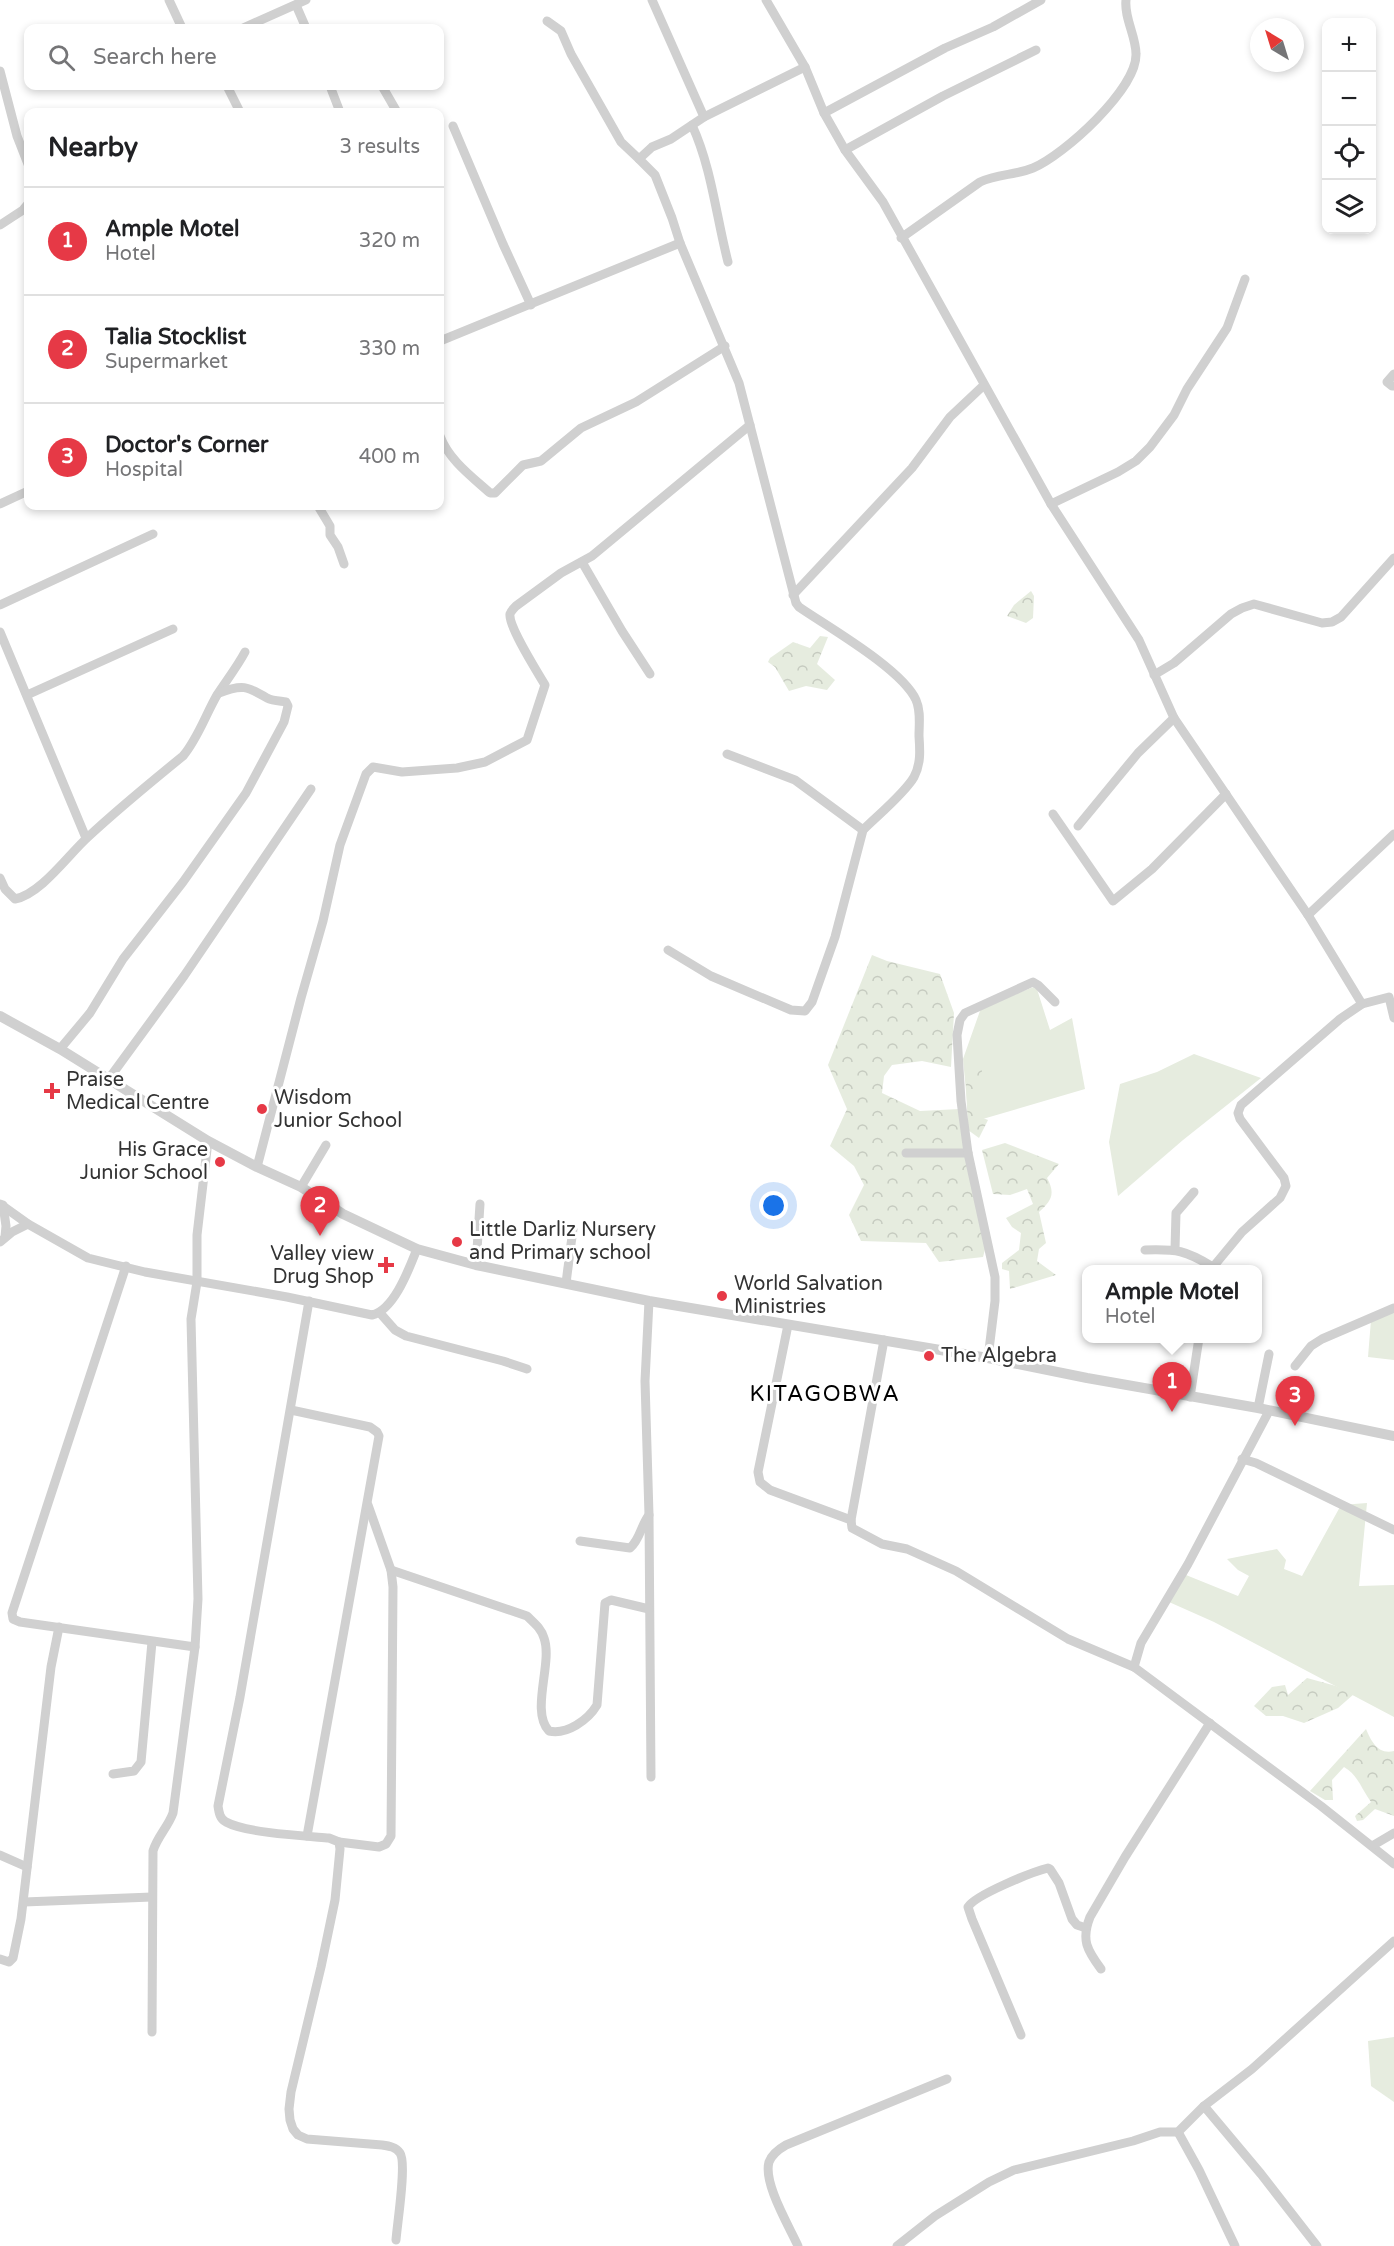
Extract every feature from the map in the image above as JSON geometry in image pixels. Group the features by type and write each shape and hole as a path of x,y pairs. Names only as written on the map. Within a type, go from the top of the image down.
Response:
{"street":[{"path":"169,0 180,24"},
{"path":"251,24 290,4 306,0"},
{"path":"652,0 704,117"},
{"path":"766,0 805,67 824,113 845,150 883,202 1051,504 1139,640 1174,718 1308,915 1362,1004"},
{"path":"824,113 1041,0"},
{"path":"901,238 980,182 991,177 1011,175 1033,168 1051,159 1122,93 1133,70 1136,55 1126,0"},
{"path":"290,4 303,24"},
{"path":"547,21 561,30 571,54 621,142 654,175 739,383 798,607 846,638 898,677 910,689 917,702 920,753 915,775 863,830 835,937 812,1002 805,1011 791,1010 711,976 668,950"},
{"path":"845,150 943,96 1036,50"},
{"path":"639,159 652,147 704,117 805,67"},
{"path":"0,71 24,154"},
{"path":"229,90 238,108"},
{"path":"332,90 338,108"},
{"path":"384,90 395,108"},
{"path":"692,125 702,148 709,174 716,216 728,262"},
{"path":"453,126 531,305"},
{"path":"0,225 24,207"},
{"path":"444,339 680,243"},
{"path":"1051,504 1118,472 1136,461 1150,447 1174,415 1187,389 1227,328 1245,279"},
{"path":"444,449 461,468 490,493 495,493 523,465 541,461 581,428 636,402 725,346"},
{"path":"1394,374 1387,382 1394,386"},
{"path":"793,595 912,468 950,417 984,385"},
{"path":"257,1167 323,921 340,845 366,774 373,767 402,772 485,762 527,740 545,685 511,622 511,611 561,573 582,562 645,514 750,425"},
{"path":"0,504 24,493"},
{"path":"320,510 330,526 330,535 344,564"},
{"path":"0,605 153,534"},
{"path":"1154,675 1174,663 1231,614 1254,604 1322,622 1332,622 1341,617 1394,558"},
{"path":"582,562 650,674"},
{"path":"27,695 172,629"},
{"path":"0,632 86,838"},
{"path":"0,878 9,896 15,899 26,896 86,838 183,756 194,742 219,693 245,652"},
{"path":"60,1049 90,1012 123,959 183,882 246,793 284,722 288,706 286,702 275,701 247,687 229,689 219,693"},
{"path":"1078,826 1138,753 1174,718"},
{"path":"727,754 795,780 863,830"},
{"path":"108,1080 184,976 311,789"},
{"path":"1053,814 1113,901 1152,869 1226,794"},
{"path":"1308,915 1394,834"},
{"path":"988,1358 995,1301 995,1277 968,1153 961,1101 957,1035 960,1020 965,1013 1030,983 1038,985 1055,1002"},
{"path":"1217,1265 1242,1232 1280,1198 1286,1186 1284,1178 1240,1119 1238,1113 1241,1105 1341,1019 1362,1004 1392,995 1394,1018"},
{"path":"0,1016 60,1049 208,1141 301,1187 343,1214 417,1249 476,1265 649,1301 988,1358 1394,1436"},
{"path":"152,2031 153,1851 173,1813 195,1647 198,1599 191,1319 197,1282 197,1235 208,1141"},
{"path":"301,1187 326,1145"},
{"path":"906,1153 968,1153"},
{"path":"1175,1249 1176,1213 1194,1192"},
{"path":"1,1204 28,1224 88,1258 145,1272 309,1301 372,1315 387,1308 417,1249"},
{"path":"1,1204 6,1226 3,1240"},
{"path":"476,1265 480,1204"},
{"path":"3,1240 28,1224"},
{"path":"566,1283 573,1229"},
{"path":"1145,1250 1175,1249 1195,1256 1210,1265"},
{"path":"126,1266 12,1613 13,1619 20,1622 195,1647"},
{"path":"309,1301 218,1806 219,1813 225,1822 245,1828 329,1838 339,1842 379,1847 386,1844 391,1836 393,1601 391,1570 367,1502"},
{"path":"649,1301 645,1381 650,1515 651,1777"},
{"path":"1294,1366 1311,1347 1322,1340 1394,1308"},
{"path":"380,1312 395,1330 406,1336 527,1369"},
{"path":"788,1325 758,1478 770,1490 851,1520"},
{"path":"884,1340 851,1520 852,1528 882,1544 914,1552 956,1570 1068,1639 1134,1667 1394,1864"},
{"path":"1190,1397 1198,1343"},
{"path":"1134,1667 1141,1643 1188,1563 1242,1459 1263,1409 1269,1354"},
{"path":"291,1410 370,1427 377,1432 378,1443 307,1836"},
{"path":"1242,1459 1256,1463 1394,1530"},
{"path":"580,1541 630,1548 636,1542 642,1526 650,1515"},
{"path":"391,1570 527,1616 537,1624 546,1646 542,1719 549,1731 565,1731 591,1713 597,1705 606,1602 611,1600 649,1609"},
{"path":"0,1959 9,1962 13,1958 24,1902 51,1667 59,1628"},
{"path":"112,1774 134,1771 141,1762 152,1642"},
{"path":"1101,1969 1088,1951 1086,1928 1125,1857 1209,1723"},
{"path":"1372,1846 1394,1833"},
{"path":"339,1842 334,1900 291,2092 290,2120 293,2129 307,2139 382,2145 393,2147 399,2152 402,2159 402,2179 396,2240"},
{"path":"0,1855 27,1867"},
{"path":"1022,2035 968,1907 982,1895 1047,1868 1059,1883 1072,1919 1086,1928"},
{"path":"24,1902 152,1897"},
{"path":"897,2246 935,2216 1014,2170 1133,2141 1160,2132 1179,2132 1204,2106 1252,2069 1394,1941"},
{"path":"798,2246 772,2188 769,2168 773,2154 786,2145 947,2079"},
{"path":"1204,2106 1317,2246"},
{"path":"1179,2132 1235,2246"}],"green space":[{"path":"1031,591 1034,596 1033,618 1026,623 1007,616 1014,605"},
{"path":"820,636 828,637 817,664 835,680 827,690 806,686 789,691 775,667 768,662 770,658 793,642 810,648"},
{"path":"872,955 940,974 954,1013 951,1067 922,1061 892,1065 884,1076 882,1093 920,1111 960,1109 986,1246 983,1257 939,1262 926,1243 861,1241 849,1215 864,1185 854,1166 830,1146 847,1109 828,1065"},
{"path":"1036,986 1050,1030 1072,1018 1085,1089 969,1123 963,1059 981,1008"},
{"path":"1194,1054 1261,1078 1183,1140 1118,1196 1109,1142 1120,1084 1157,1072"},
{"path":"974,1062 982,1070 975,1099 978,1116 988,1120 979,1138 968,1130 965,1064"},
{"path":"1005,1143 1059,1164 1047,1178 1052,1193 1047,1204 1039,1212 1046,1243 1039,1249 1037,1261 1056,1275 1010,1289 1009,1271 1002,1269 1002,1263 1019,1250 1021,1233 1012,1227 1006,1218 1033,1204 1027,1189 1010,1195 993,1194 982,1150"},
{"path":"1394,1310 1394,1360 1368,1357 1371,1320"},
{"path":"1367,1503 1359,1586 1394,1585 1394,1717 1214,1622 1169,1602 1186,1575 1238,1596 1249,1576 1238,1570 1227,1559 1277,1549 1286,1560 1284,1569 1302,1576 1341,1505"},
{"path":"1307,1678 1354,1694 1338,1708 1304,1723 1283,1716 1266,1716 1254,1706 1272,1687 1285,1685 1288,1695"},
{"path":"1366,1729 1379,1749 1394,1751 1394,1816 1375,1809 1363,1820 1357,1821 1355,1816 1371,1802 1349,1770 1344,1767 1332,1780 1333,1800 1325,1800 1310,1791"},
{"path":"1394,2037 1394,2102 1371,2086 1368,2041"}],"place":[{"name":"Praise Medical Centre","path":"52,1091"},
{"name":"Wisdom Junior School","path":"262,1109"},
{"name":"His Grace Junior School","path":"220,1162"},
{"name":"Talia Stocklist","path":"320,1236"},
{"name":"Little Darliz Nursery and Primary school","path":"457,1242"},
{"name":"Valley view Drug Shop","path":"386,1265"},
{"name":"World Salvation Ministries","path":"722,1296"},
{"name":"The Algebra","path":"929,1356"},
{"name":"Ample Motel","path":"1172,1412"},
{"name":"Doctor's Corner","path":"1295,1426"}],"district":[{"name":"KITAGOBWA","path":"825,1394"}]}
